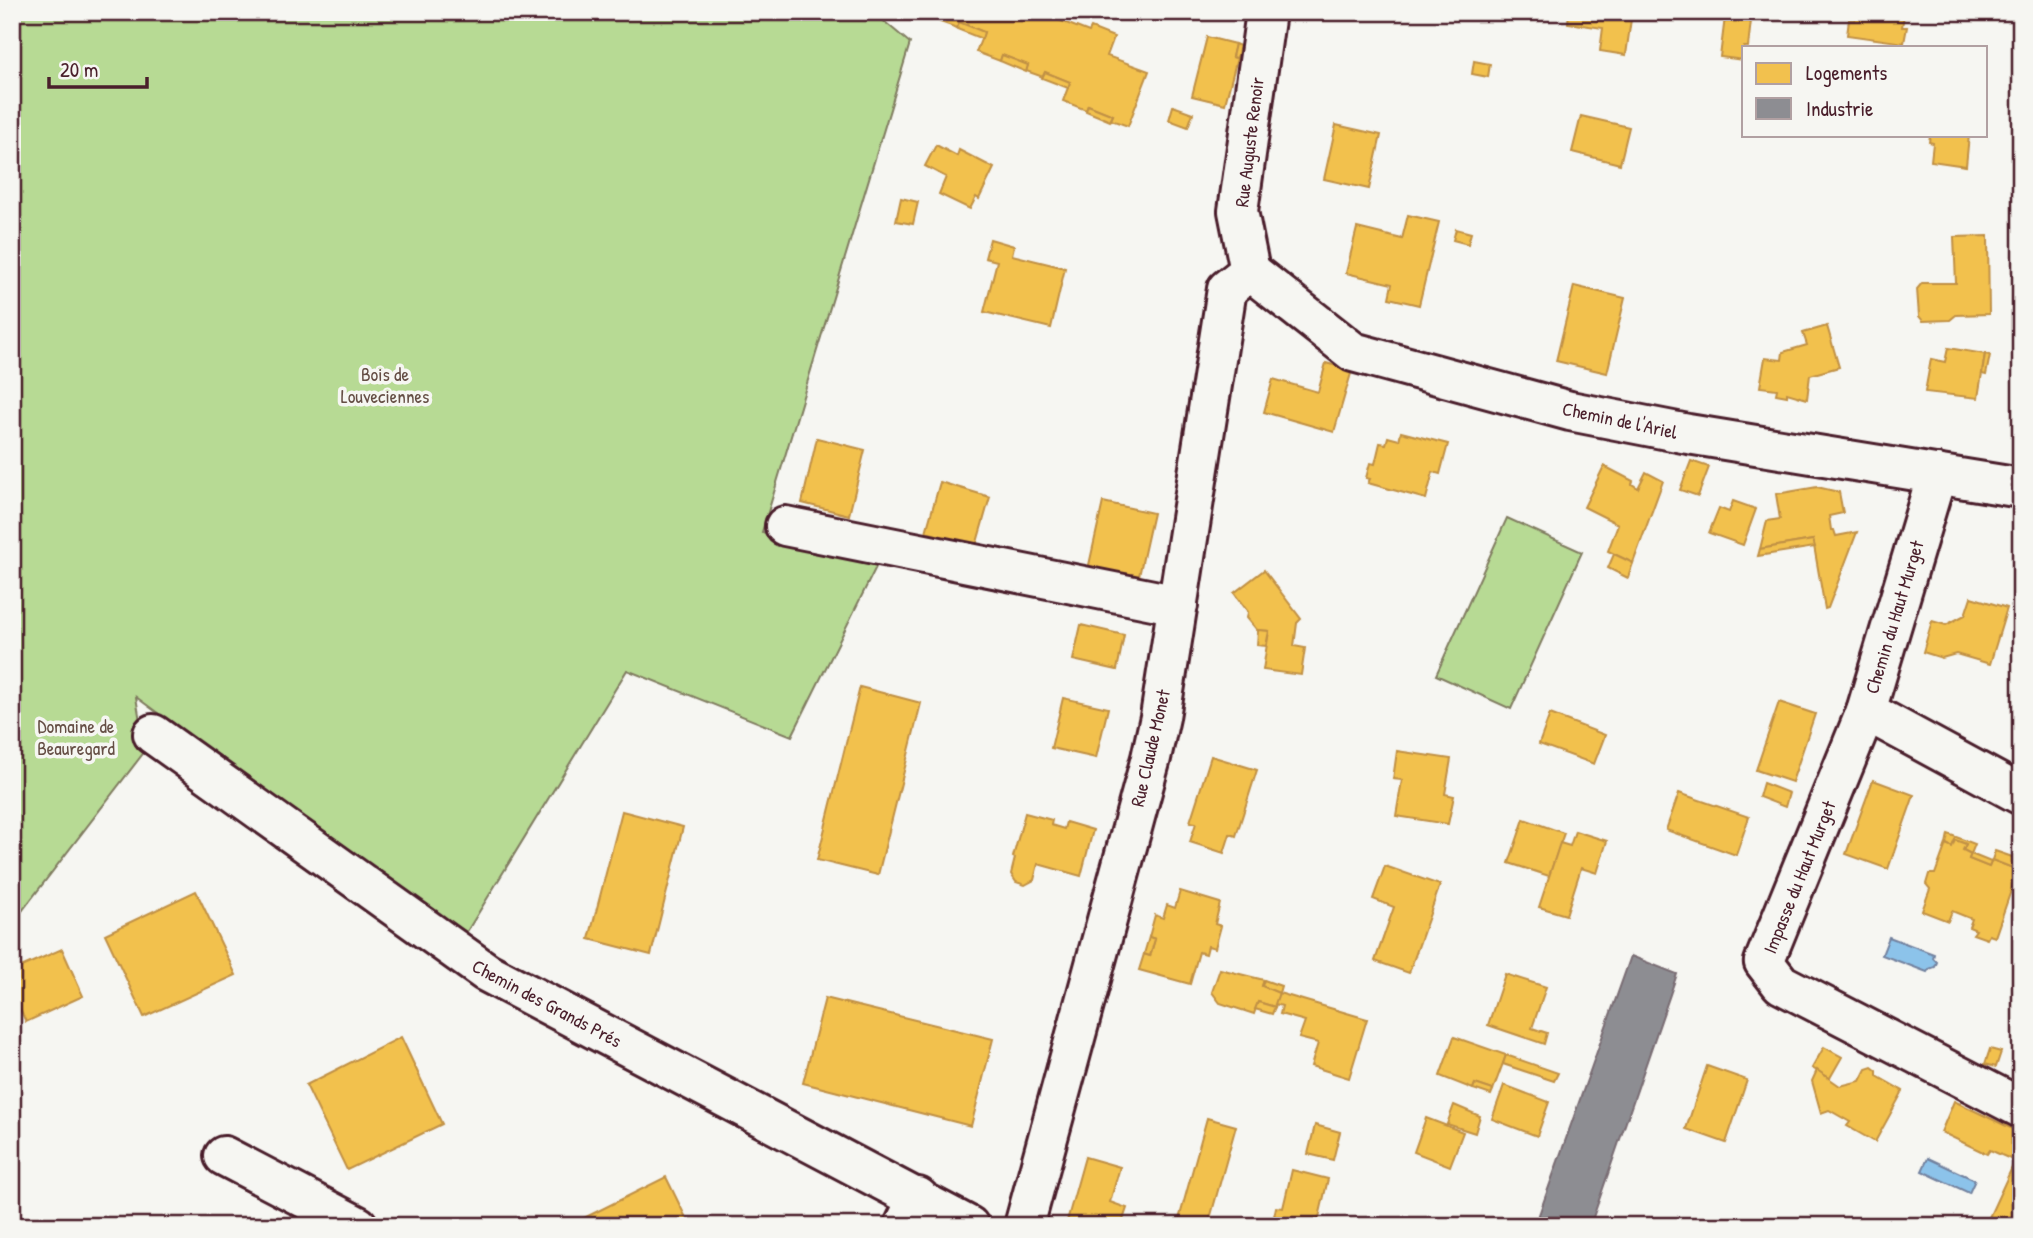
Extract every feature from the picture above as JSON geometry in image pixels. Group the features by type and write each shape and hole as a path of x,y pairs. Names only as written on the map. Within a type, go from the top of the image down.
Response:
{"street":[{"name":"Rue Auguste Renoir","path":"1250,271 1238,211 1266,12"},
{"name":"Chemin de l'Ariel","path":"1250,271 1353,352 1570,411 1688,434 2021,488"},
{"name":"Rue Claude Monet","path":"1024,1226 1160,717 1227,289 1250,271"},
{"name":"Chemin du Haut Murget","path":"1937,474 1866,711 2021,795"},
{"path":"785,526 1178,604"},
{"name":"Impasse du Haut Murget","path":"1866,711 1764,962 1781,984 2021,1108"},
{"name":"Chemin des Grands Prés","path":"153,734 485,972 911,1211 969,1226"},
{"path":"224,1156 358,1226"}],"green space":[{"name":"Bois de Louveciennes","path":"12,12 873,12 910,43 762,532 880,559 792,736 627,670 463,938 136,697 145,751 12,924"},
{"path":"1507,518 1582,552 1511,709 1436,675"}],"water":[{"path":"1889,937 1934,954 1933,958 1937,962 1935,967 1927,972 1882,955"},
{"path":"1928,1158 1975,1180 1969,1193 1922,1171"}],"building: Logements":[{"path":"944,12 1038,12 1089,32 1091,28 1114,37 1107,56 1149,71 1128,126 1111,120 1113,115 1088,105 1086,110 1063,101 1070,82 1045,72 1043,77 1026,71 1028,65 1002,55 1000,61 976,52 984,32 959,22 957,28 940,22"},
{"path":"1569,12 1632,12 1626,55 1600,51 1603,28 1568,23"},
{"path":"1686,12 1752,12 1748,46 1742,46 1742,60 1720,57 1725,17"},
{"path":"1856,12 1904,15 1902,27 1907,27 1904,43 1847,35 1849,20 1855,20"},
{"path":"959,22 984,32 982,39 957,29"},
{"path":"1207,37 1235,44 1232,57 1237,58 1225,104 1192,96"},
{"path":"1235,44 1240,46 1237,58 1232,57"},
{"path":"1002,55 1028,65 1026,72 1000,61"},
{"path":"1474,61 1490,64 1488,77 1472,74"},
{"path":"1045,72 1070,82 1068,88 1042,78"},
{"path":"1088,105 1113,115 1110,121 1086,111"},
{"path":"1173,106 1193,113 1188,127 1169,120"},
{"path":"1581,116 1629,127 1620,164 1572,152"},
{"path":"1336,125 1381,135 1369,189 1324,179"},
{"path":"1930,136 1969,136 1966,166 1931,161 1933,143 1929,142"},
{"path":"936,145 957,156 959,150 994,168 979,199 976,197 970,209 939,194 946,177 925,166"},
{"path":"901,198 918,202 913,224 896,221"},
{"path":"1408,215 1439,222 1419,305 1389,298 1392,284 1346,273 1357,228 1402,239"},
{"path":"1456,229 1471,233 1468,244 1453,240"},
{"path":"1988,236 1989,314 1956,315 1950,320 1923,321 1919,316 1917,289 1922,283 1956,283 1954,237"},
{"path":"990,239 1014,246 1012,255 1065,268 1051,328 984,312 997,261 985,258"},
{"path":"1574,286 1625,298 1607,373 1556,361"},
{"path":"1827,326 1839,367 1810,375 1807,399 1787,393 1787,396 1776,394 1777,389 1760,387 1765,358 1782,360 1783,352 1807,345 1803,333"},
{"path":"1948,348 1985,354 1978,398 1925,392 1931,359 1945,362"},
{"path":"1985,354 1990,355 1986,375 1982,374"},
{"path":"1326,363 1352,370 1334,432 1264,412 1273,379 1318,392"},
{"path":"1401,432 1448,444 1440,474 1433,472 1426,499 1368,483 1370,479 1366,478 1370,463 1375,464 1380,443 1386,444 1388,437 1399,440"},
{"path":"817,438 865,450 849,515 802,503"},
{"path":"1691,461 1709,467 1698,496 1680,490"},
{"path":"1604,466 1633,481 1632,484 1638,488 1646,472 1663,481 1633,563 1608,551 1618,524 1584,507"},
{"path":"940,482 990,497 976,546 926,532"},
{"path":"1817,487 1839,492 1843,513 1829,516 1831,530 1834,530 1836,536 1857,532 1828,608 1825,609 1813,540 1760,549 1767,521 1780,519 1776,494"},
{"path":"1733,501 1756,509 1743,545 1709,533 1719,508 1729,512"},
{"path":"1103,502 1153,513 1137,585 1087,574"},
{"path":"1813,540 1815,547 1758,556 1760,549"},
{"path":"1614,554 1633,563 1628,578 1608,568"},
{"path":"1264,570 1301,619 1297,623 1294,646 1305,648 1301,675 1263,670 1269,631 1257,630 1247,618 1248,612 1234,593"},
{"path":"1971,597 2007,608 1990,664 1956,654 1942,658 1923,652 1932,621 1946,625 1965,615"},
{"path":"1081,625 1124,635 1117,670 1073,660"},
{"path":"1258,630 1269,631 1266,646 1257,645"},
{"path":"860,687 921,703 878,875 817,860"},
{"path":"1063,698 1108,708 1096,758 1051,748"},
{"path":"1779,702 1815,714 1792,782 1756,770"},
{"path":"1550,714 1605,735 1594,764 1539,744"},
{"path":"1397,751 1451,759 1445,794 1454,796 1448,824 1396,816 1402,780 1393,779"},
{"path":"1211,756 1257,770 1236,836 1230,834 1224,853 1190,842 1196,823 1190,822"},
{"path":"1873,780 1914,795 1888,869 1846,854"},
{"path":"1763,783 1789,793 1785,807 1759,797"},
{"path":"1679,793 1749,817 1736,855 1666,830"},
{"path":"622,811 683,827 651,955 589,939"},
{"path":"1025,813 1052,820 1051,825 1064,829 1066,822 1093,830 1081,876 1038,864 1034,880 1025,885 1016,882 1011,874 1015,858 1013,857"},
{"path":"1524,819 1564,833 1549,876 1509,863"},
{"path":"1575,831 1607,841 1597,873 1581,868 1566,915 1539,907 1560,843 1570,846"},
{"path":"1948,834 1975,844 1971,854 1963,850 1966,844 1955,840 1952,847 1946,844"},
{"path":"1955,840 1966,844 1963,850 1971,854 1969,859 1989,867 1992,860 2018,870 1995,937 1989,935 1987,939 1973,934 1976,930 1969,927 1972,919 1952,911 1948,921 1922,911 1930,889 1926,884 1929,874 1935,874 1946,844 1952,847"},
{"path":"1995,851 2021,860 2018,870 1992,860"},
{"path":"1971,854 1991,862 1989,867 1969,859"},
{"path":"1385,866 1440,885 1409,973 1375,961 1394,907 1373,899"},
{"path":"196,891 236,975 144,1017 105,934"},
{"path":"1180,891 1220,903 1215,924 1221,926 1215,948 1208,946 1206,954 1199,952 1190,984 1139,970 1144,954 1150,956 1155,939 1149,937 1155,915 1163,918 1167,905 1175,908"},
{"path":"1149,937 1155,939 1150,956 1144,954"},
{"path":"62,949 83,996 26,1022 12,993 12,971"},
{"path":"1220,969 1264,980 1262,986 1279,993 1275,1007 1258,1002 1254,1014 1220,1003 1212,992"},
{"path":"1505,974 1546,987 1532,1028 1547,1033 1544,1044 1488,1025"},
{"path":"1264,980 1281,986 1279,993 1262,986"},
{"path":"1279,993 1367,1019 1349,1078 1311,1066 1318,1043 1299,1038 1305,1021 1280,1014 1282,1006 1275,1004"},
{"path":"825,998 993,1039 971,1126 803,1083"},
{"path":"1258,1002 1275,1007 1272,1014 1255,1009"},
{"path":"401,1037 442,1124 347,1170 306,1085"},
{"path":"1454,1037 1506,1055 1493,1090 1475,1084 1473,1089 1440,1076"},
{"path":"1824,1047 1842,1057 1830,1078 1812,1068"},
{"path":"1990,1049 2001,1052 1996,1067 1985,1064"},
{"path":"1506,1055 1558,1073 1554,1081 1503,1064"},
{"path":"1707,1066 1747,1080 1726,1143 1686,1129"},
{"path":"1872,1067 1877,1071 1877,1076 1903,1091 1875,1142 1847,1126 1850,1122 1829,1110 1821,1113 1812,1081 1817,1070 1840,1086 1860,1081 1866,1069"},
{"path":"1475,1084 1493,1090 1491,1095 1473,1089"},
{"path":"1504,1085 1549,1102 1537,1136 1492,1119"},
{"path":"1954,1101 2017,1131 2013,1139 2021,1142 2019,1226 1985,1226 2015,1161 1990,1150 1987,1154 1941,1132"},
{"path":"1454,1105 1480,1116 1475,1133 1447,1124"},
{"path":"12,1116 20,1132 12,1135"},
{"path":"1207,1118 1236,1126 1208,1226 1187,1226 1178,1223"},
{"path":"1426,1118 1463,1132 1450,1166 1414,1152"},
{"path":"1315,1125 1340,1132 1333,1160 1308,1154"},
{"path":"1085,1157 1120,1167 1110,1202 1127,1208 1121,1226 1084,1226 1067,1221"},
{"path":"1292,1170 1328,1179 1317,1226 1272,1226 1276,1207 1283,1208"},
{"path":"666,1177 690,1226 578,1226 576,1222"}],"building: Industrie":[{"path":"1631,956 1677,974 1590,1226 1535,1226"}],"park label":[{"name":"Domaine de Beauregard","path":"76,737"}]}
